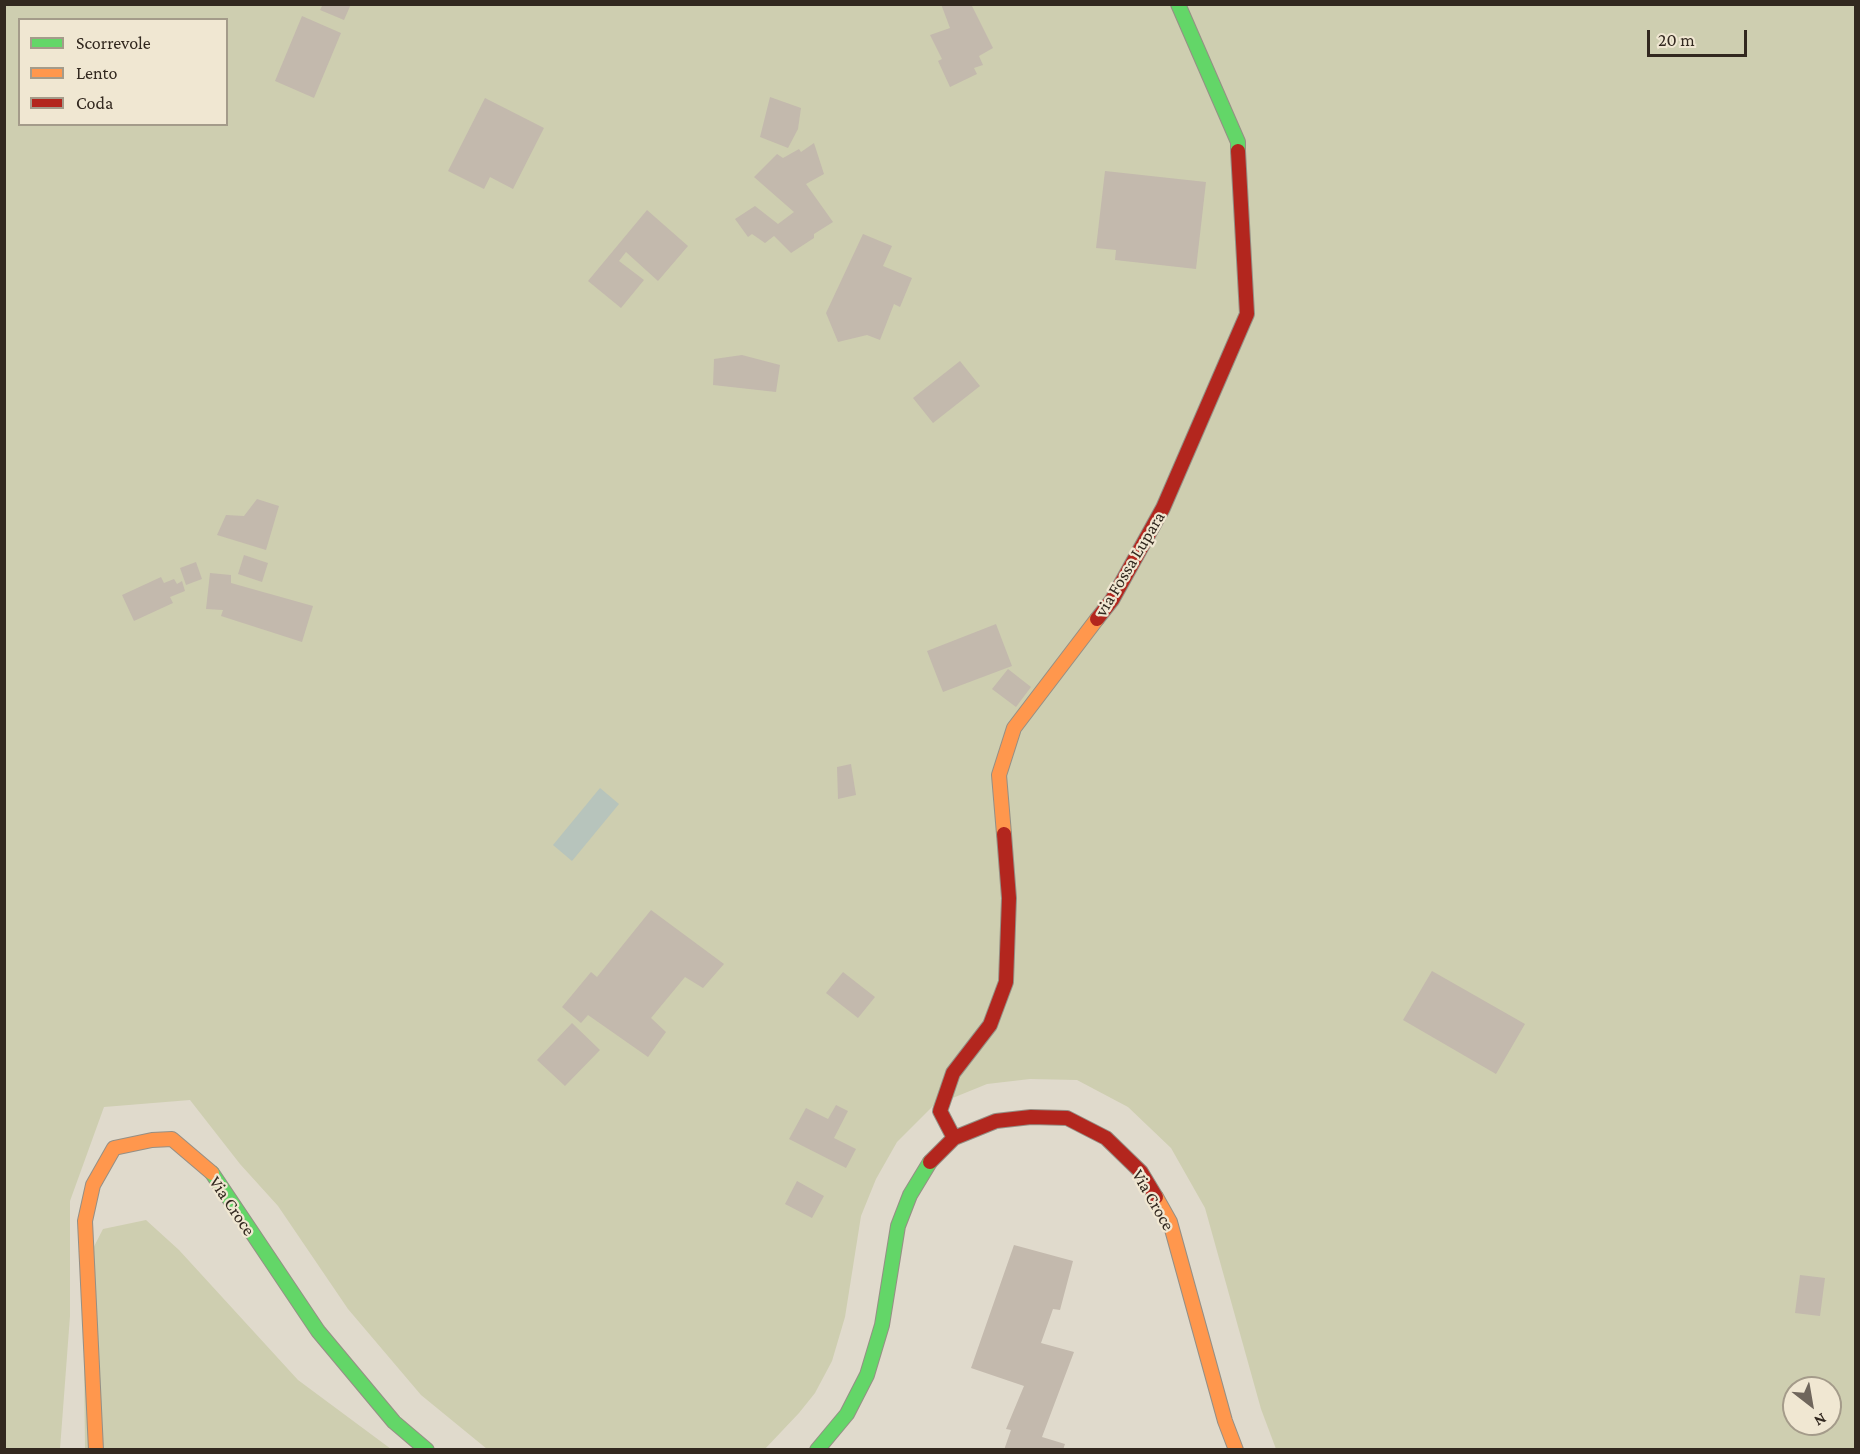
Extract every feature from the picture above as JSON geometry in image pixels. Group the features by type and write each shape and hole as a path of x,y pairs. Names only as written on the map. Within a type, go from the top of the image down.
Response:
{"street":[{"name":"via Fossa Lupara","path":"954,1138 940,1111 953,1073 990,1025 1006,982 1009,898 999,775 1014,728 1112,600 1163,508 1247,314 1238,142 1178,4"},
{"name":"Via Croce","path":"817,1449 847,1414 867,1376 882,1325 898,1226 910,1196 927,1165 954,1138 996,1121 1031,1117 1067,1118 1106,1138 1141,1172 1170,1222 1225,1421 1236,1449"},
{"name":"Via Croce","path":"96,1449 85,1221 93,1185 114,1148 152,1140 172,1139 213,1174 318,1331 394,1422 427,1449"}],"green space":[{"path":"5,5 1855,5 1855,1449 1276,1449 1261,1409 1205,1208 1171,1148 1128,1107 1077,1080 1030,1079 987,1084 933,1106 897,1142 876,1179 861,1216 845,1317 832,1361 815,1393 764,1450 487,1449 421,1395 348,1309 278,1206 240,1164 190,1100 104,1107 70,1201 70,1316 60,1449 5,1450"},
{"path":"146,1220 179,1250 298,1380 391,1449 85,1449 83,1268 103,1229"}],"shaded area":[{"path":"600,788 619,804 572,861 553,845"}],"building":[{"path":"323,4 351,4 344,20 320,10"},
{"path":"941,4 971,4 993,48 979,56 983,65 974,68 977,74 950,87 938,61 942,59 930,35 950,28"},
{"path":"302,16 341,33 314,98 275,81"},
{"path":"770,97 801,108 798,129 788,148 760,137"},
{"path":"485,98 544,128 513,189 490,177 484,189 448,171"},
{"path":"814,143 824,174 806,184 833,222 791,253 774,236 765,243 752,234 748,237 735,219 755,206 778,224 794,212 754,177 777,154 783,158 799,149 801,152"},
{"path":"1105,171 1206,182 1196,269 1115,260 1116,250 1096,248"},
{"path":"647,210 688,246 658,281 626,252 619,261 644,280 621,308 588,281"},
{"path":"863,234 892,246 883,266 912,278 900,307 894,304 880,340 867,335 838,342 826,313"},
{"path":"742,355 780,365 776,392 713,385 714,359"},
{"path":"960,361 980,386 933,423 913,398"},
{"path":"257,499 279,506 266,550 217,535 226,515 244,516"},
{"path":"244,555 268,563 262,582 238,574"},
{"path":"196,562 202,579 186,585 180,568"},
{"path":"210,573 231,575 231,583 313,606 302,642 221,616 223,610 206,609"},
{"path":"161,577 164,583 174,579 177,584 182,581 185,591 170,597 173,603 134,621 122,595"},
{"path":"996,624 1012,666 943,692 927,651"},
{"path":"1008,669 1031,687 1016,707 992,689"},
{"path":"851,764 856,795 838,799 837,767"},
{"path":"651,910 724,964 703,988 685,977 651,1018 666,1032 648,1057 588,1015 581,1023 562,1007 591,972 597,977"},
{"path":"1432,971 1525,1024 1496,1074 1403,1020"},
{"path":"843,972 875,997 858,1018 826,993"},
{"path":"572,1023 600,1050 565,1086 537,1060"},
{"path":"836,1105 848,1111 834,1138 856,1149 846,1168 789,1139 806,1108 828,1119"},
{"path":"797,1181 824,1196 812,1218 785,1204"},
{"path":"1014,1245 1073,1261 1060,1310 1053,1309 1041,1343 1074,1352 1042,1437 1065,1444 1063,1450 1004,1450 1011,1430 1006,1429 1024,1386 971,1368"},
{"path":"1800,1275 1825,1278 1820,1316 1795,1313"}],"traffic: fast":[{"path":"1178,4 1238,142 1238,151"},
{"path":"817,1450 847,1414 867,1375 882,1325 898,1226 910,1195 930,1162"},
{"path":"212,1173 318,1331 394,1422 427,1450"}],"traffic: slow":[{"path":"1004,834 999,775 1014,728 1097,619"},
{"path":"96,1450 85,1221 93,1185 114,1148 152,1140 172,1139 212,1173"},
{"path":"1156,1197 1170,1222 1225,1421 1236,1450"}],"traffic: jam":[{"path":"1097,619 1112,600 1163,508 1247,314 1238,151"},
{"path":"954,1138 940,1111 953,1073 990,1025 1006,982 1009,898 1004,834"},
{"path":"930,1162 954,1138 996,1121 1031,1117 1067,1118 1106,1138 1141,1172 1156,1197"}]}
